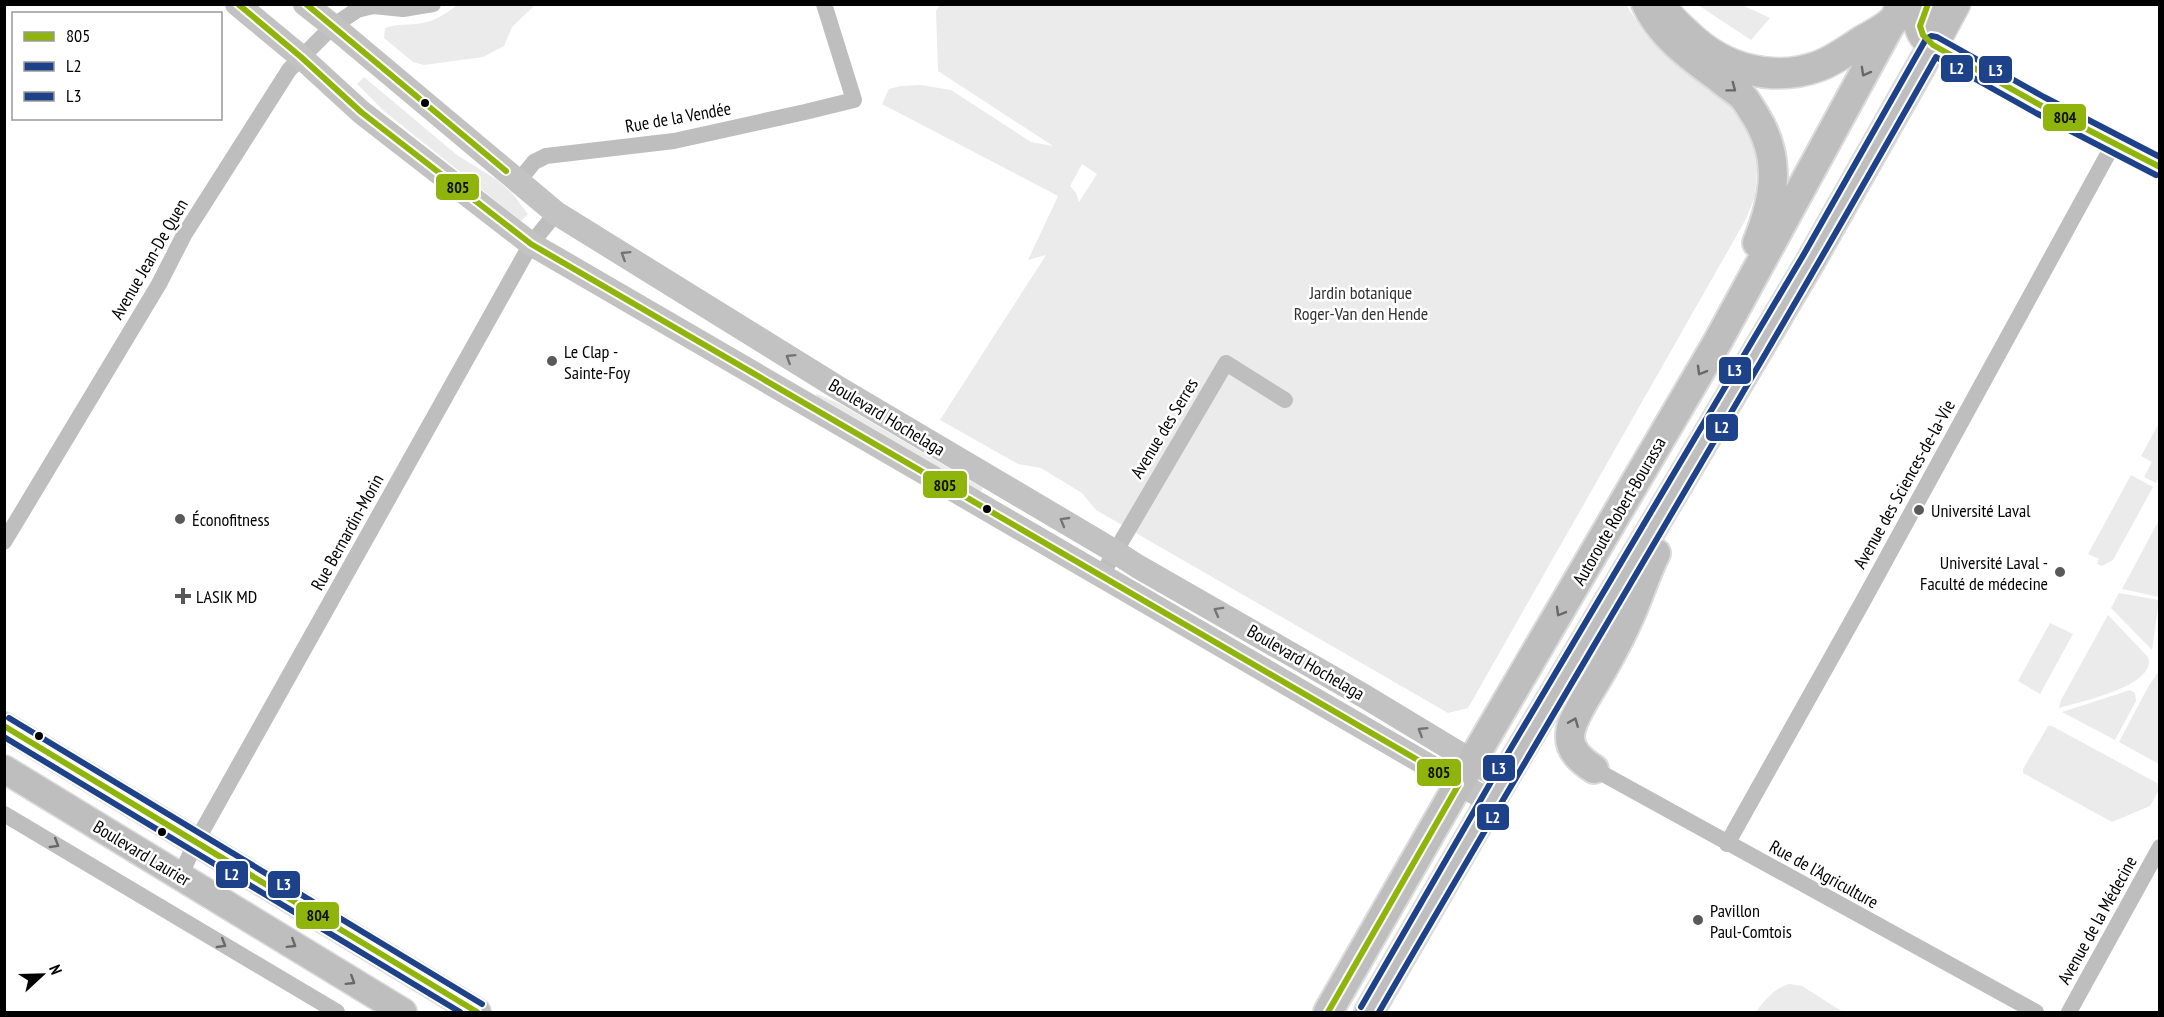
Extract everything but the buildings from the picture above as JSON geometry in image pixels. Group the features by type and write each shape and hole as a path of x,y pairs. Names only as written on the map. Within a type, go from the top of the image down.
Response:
{"highway":[{"path":"1646,4 1650,14 1677,46 1742,96 1767,135 1771,152 1773,192 1766,221 1718,341"},
{"path":"1661,4 1695,43 1711,54 1726,62 1761,73 1785,74 1804,71 1840,56 1897,12"},
{"path":"1928,4 1920,20 1920,29 1923,36 1933,45"},
{"name":"Autoroute Robert-Bourassa","path":"1369,1012 1812,259 1955,4"},
{"name":"Autoroute Robert-Bourassa","path":"1328,1012 1718,341 1897,12"},
{"path":"1594,769 1583,762 1575,752 1570,740 1571,727 1608,662 1633,609 1650,564 1711,453 1761,345"}],"main road":[{"name":"Boulevard Hochelaga","path":"237,4 301,57 361,112 531,244 1101,576 1497,791"},
{"name":"Boulevard Hochelaga","path":"305,4 556,213 840,389 1137,566 1365,696 1466,773"},
{"name":"Boulevard Laurier","path":"4,726 477,1012"},
{"name":"Boulevard Laurier","path":"4,769 403,1012"}],"street":[{"name":"Avenue Jean-De Quen","path":"4,542 159,284 184,234 289,70 333,26 357,10 373,6 403,9 433,4"},
{"name":"Rue de la Vendée","path":"518,182 534,162 546,156 674,141 854,100 824,4"},
{"name":"Avenue des Sciences-de-la-Vie","path":"1728,844 2114,143 2160,167"},
{"name":"Rue Bernardin-Morin","path":"180,876 196,842 531,244 556,213"},
{"name":"Avenue des Serres","path":"1101,576 1226,363 1285,400"},
{"name":"Avenue Jean-De Quen","path":"4,527 37,485"},
{"name":"Rue de l'Agriculture","path":"1594,769 2036,1012"},
{"name":"Boulevard Laurier","path":"4,814 338,1012"},
{"name":"Avenue de la Médecine","path":"2069,1012 2160,847"}],"green space":[{"path":"457,5 535,5 512,27 504,46 483,57 424,65 413,62 384,38 385,28 428,22"},
{"name":"Jardin botanique Roger-Van den Hende","path":"940,5 1626,5 1646,35 1729,103 1746,124 1754,147 1757,170 1755,196 1746,219 1468,708 1448,713 1096,510 1082,493 1041,468 1018,464 940,420 1046,255 1028,260 1058,196 882,104 889,89 901,86 921,85 951,90 1031,142 1053,146 938,71 936,11","holes":["1082,164 1097,174 1079,202 1070,186"]},
{"path":"1698,5 1742,5 1770,18 1751,40"},
{"path":"364,77 457,155 497,180 512,193 528,214 521,221 384,111 357,84"},
{"path":"817,394 842,405 983,488 978,496 813,401"},
{"path":"2159,423 2159,476 2156,483 2144,477 2152,462 2141,456"},
{"path":"2131,475 2153,487 2113,560 2102,566 2097,564 2099,559 2088,554"},
{"path":"2159,520 2159,597 2122,589"},
{"path":"2119,593 2159,600 2152,650 2111,608"},
{"path":"2108,615 2148,657 2148,667 2130,684 2115,691 2059,708 2061,700"},
{"path":"2050,623 2073,634 2040,694 2018,681"},
{"path":"2159,671 2159,764 2119,742"},
{"path":"2130,690 2135,693 2136,701 2115,740 2062,712"},
{"path":"2048,726 2052,726 2157,783 2159,790 2150,806 2112,822 2023,773 2023,769"},
{"path":"1790,984 1802,986 1843,1012 1756,1012 1771,995"}],"transit line":[{"name":"805","path":"238,4 361,112 531,244 1459,784 1328,1012"},
{"name":"805","path":"306,4 506,171"},
{"name":"804","path":"1928,4 1920,26 1923,35 1933,45 2040,105 2160,167"},
{"name":"L3","path":"1361,1007 1495,775 1804,254 1926,39 1931,36 1937,37 2044,97 2160,157"},
{"name":"L2","path":"1379,1012 1799,297 1936,57 2036,113 2156,175"},
{"name":"L3","path":"9,718 482,1004"},
{"name":"804","path":"4,726 477,1012"},
{"name":"L2","path":"4,737 460,1012"}],"place":[{"name":"Le Clap - Sainte-Foy","path":"552,361"},
{"name":"Université Laval","path":"1919,510"},
{"name":"Éconofitness","path":"180,519"},
{"name":"Université Laval - Faculté de médecine","path":"2060,572"},
{"name":"LASIK MD","path":"183,596"},
{"name":"Pavillon Paul-Comtois","path":"1698,920"}]}
